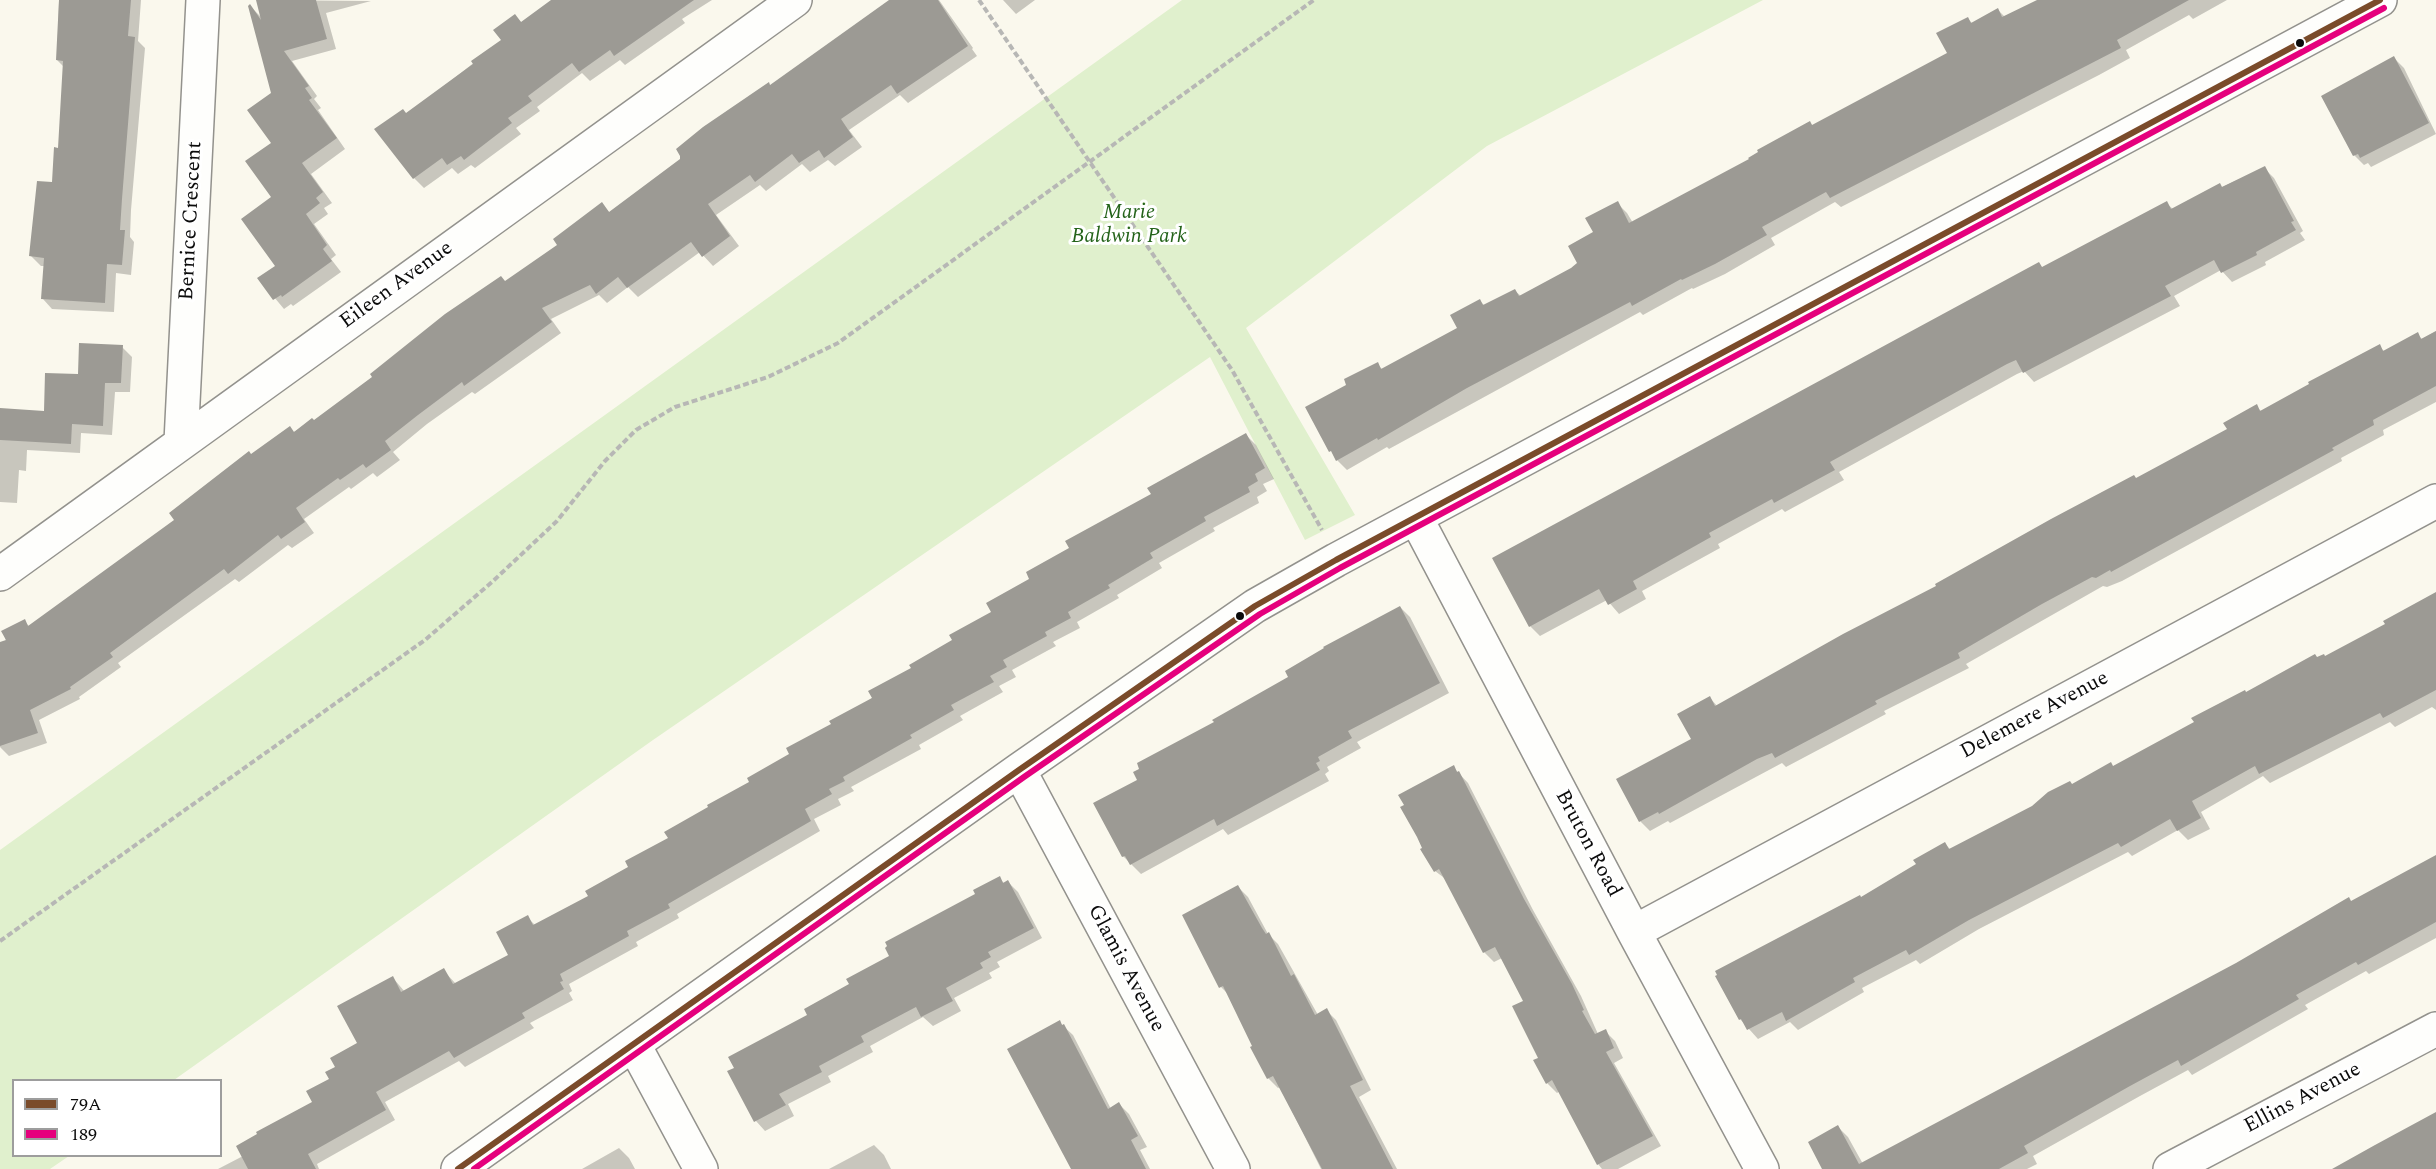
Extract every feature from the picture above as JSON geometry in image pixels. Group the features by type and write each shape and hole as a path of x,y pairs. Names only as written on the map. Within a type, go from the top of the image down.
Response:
{"street":[{"name":"Bernice Crescent","path":"181,442 203,0"},
{"name":"Eileen Avenue","path":"0,574 795,0"},
{"path":"458,1169 1018,770 1255,606 2380,0"},
{"name":"Delemere Avenue","path":"1634,932 2436,501"},
{"name":"Bruton Road","path":"1416,518 1762,1169"},
{"name":"Glamis Avenue","path":"1018,770 1233,1169"},
{"name":"Ellins Avenue","path":"2170,1169 2436,1029"},
{"path":"634,1045 701,1169"}],"path":[{"path":"979,0 1232,370 1326,538"},
{"path":"0,941 425,640 557,521 605,461 636,430 675,407 768,377 838,343 1314,0"}],"green space":[{"name":"Marie Baldwin Park","path":"1182,0 1763,0 1487,146 1246,328 1355,515 1305,540 1210,357 653,740 175,1079 12,1079 12,1157 68,1157 50,1169 0,1169 0,850"}],"building":[{"path":"59,0 131,0 128,36 135,37 120,230 125,230 122,265 107,264 105,303 41,299 44,258 29,256 37,181 52,182 54,147 58,148 63,61 56,60"},
{"path":"256,0 316,0 327,39 284,51 309,86 305,88 312,98 309,100 337,138 302,163 323,192 316,198 320,203 306,214 327,245 323,249 332,261 282,297 281,295 273,300 257,278 275,266 241,219 271,197 245,161 271,143 247,110 271,93 248,6 250,4 261,20"},
{"path":"551,0 694,0 614,56 610,50 579,72 572,63 528,96 532,101 508,118 512,123 464,160 461,156 447,165 442,158 413,179 374,129 403,109 406,113 473,64 471,61 501,40 493,30 515,14 521,22"},
{"path":"889,0 938,0 968,46 897,94 891,85 841,119 853,137 824,158 819,150 799,163 792,154 755,182 750,175 708,204 730,236 702,257 691,242 627,288 618,277 596,294 590,285 542,308 552,322 464,386 462,382 385,441 391,450 366,468 363,464 340,480 338,478 296,508 305,522 281,539 278,535 228,574 224,569 110,653 113,657 70,687 71,689 30,710 38,733 0,746 0,642 6,640 1,631 25,619 28,626 174,520 169,513 249,451 251,454 290,426 294,432 312,418 314,420 372,377 370,374 445,314 501,276 505,281 557,245 553,239 602,202 609,212 680,159 676,149 703,127 769,82 770,85"},
{"path":"2037,0 2189,0 2117,40 2121,48 1830,198 1826,192 1762,227 1767,235 1715,264 1681,279 1632,306 1630,302 1467,388 1378,440 1377,438 1336,461 1331,451 1329,452 1305,407 1346,385 1344,379 1378,362 1381,369 1457,328 1450,315 1480,299 1483,305 1515,289 1519,296 1571,268 1577,263 1568,246 1593,232 1585,218 1618,201 1629,223 1749,159 1758,152 1757,150 1810,121 1812,125 1947,53 1936,33 1968,17 1971,23 1998,8 2002,17"},
{"path":"2394,56 2429,123 2360,158 2358,154 2353,156 2321,96"},
{"path":"2265,166 2294,221 2291,222 2296,230 2256,252 2257,255 2221,273 2214,260 2165,286 2171,296 2023,373 2016,360 2007,364 1830,462 1835,470 1774,503 1772,499 1709,533 1711,537 1633,581 1637,589 1608,605 1599,589 1529,627 1492,558 2039,262 2042,267 2167,201 2171,209 2220,183 2222,187"},
{"path":"2436,331 2436,386 2373,420 2374,425 2332,448 2334,450 2111,572 2110,570 2096,578 2092,577 2042,604 1958,653 1960,658 1875,701 1877,704 1775,758 1772,753 1757,759 1659,814 1658,812 1639,822 1616,779 1691,739 1677,714 1710,696 1715,706 1843,634 1936,586 1935,584 2051,519 2134,475 2136,478 2227,429 2223,423 2257,404 2260,411 2309,384 2308,382 2380,344 2383,351 2418,332 2421,339"},
{"path":"79,343 123,345 121,383 105,383 103,426 72,424 71,444 0,440 0,408 44,411 45,373 78,374"},
{"path":"1246,433 1265,468 1255,474 1258,481 1248,487 1250,492 1204,517 1206,521 1150,553 1153,558 1108,585 1110,588 1068,612 1071,618 1045,632 1047,636 1003,660 1007,667 990,676 994,682 951,705 954,710 910,735 912,738 843,777 845,781 829,789 832,794 805,809 811,821 668,904 670,908 627,931 629,936 560,974 563,981 560,982 564,989 522,1013 525,1018 454,1058 449,1051 376,1092 386,1110 308,1154 316,1169 248,1169 236,1146 257,1134 256,1132 312,1102 306,1091 329,1079 325,1072 335,1067 330,1058 357,1043 337,1006 393,976 401,992 444,968 453,984 508,955 496,932 528,915 533,925 588,896 585,891 628,867 625,861 668,838 664,832 749,782 747,778 789,754 786,748 831,724 829,721 872,698 868,691 911,668 909,665 952,640 949,635 991,612 986,603 1029,579 1026,572 1069,548 1065,541 1151,494 1147,488"},
{"path":"2436,592 2436,690 2383,718 2380,713 2259,774 2255,766 2192,801 2201,818 2177,831 2170,819 2121,847 2118,843 1969,920 1909,955 1906,950 1853,978 1855,982 1786,1021 1782,1012 1747,1030 1741,1019 1739,1020 1715,976 1717,975 1715,971 1860,895 1861,897 1916,864 1913,860 1945,842 1949,849 2032,806 2048,792 2070,781 2072,784 2111,762 2113,766 2194,722 2191,718 2245,690 2246,692 2315,654 2317,657 2324,654 2325,656 2385,624 2383,621"},
{"path":"1400,606 1440,683 1348,731 1352,738 1318,757 1320,761 1316,763 1320,770 1217,826 1214,819 1130,865 1125,856 1122,857 1093,803 1137,780 1133,772 1139,769 1137,763 1214,722 1212,720 1288,677 1285,671 1323,647"},
{"path":"1454,765 1524,899 1572,984 1584,1010 1582,1011 1595,1034 1606,1029 1614,1048 1606,1052 1653,1136 1597,1165 1552,1080 1546,1084 1533,1060 1538,1058 1512,1006 1523,1001 1495,947 1483,953 1439,869 1434,872 1420,849 1422,848 1417,837 1400,807 1404,805 1398,795"},
{"path":"2436,855 2436,922 2358,965 2356,962 2296,995 2299,999 2181,1066 2178,1060 2130,1086 2024,1146 2028,1153 1999,1169 1822,1169 1808,1142 1838,1125 1859,1164 2236,963 2349,897 2351,901"},
{"path":"1000,876 1003,883 1008,880 1034,928 988,952 991,957 980,963 983,968 946,988 953,1001 921,1017 916,1007 861,1036 864,1042 819,1066 822,1072 779,1094 786,1105 754,1122 727,1071 734,1068 728,1057 807,1015 804,1009 849,984 846,979 889,956 885,942 975,894 973,890"},
{"path":"1238,885 1262,928 1266,934 1269,932 1291,976 1294,974 1315,1015 1327,1008 1363,1080 1350,1086 1393,1169 1322,1169 1273,1076 1267,1079 1223,986 1219,988 1182,915"},
{"path":"1060,1020 1108,1109 1119,1102 1138,1136 1131,1140 1146,1169 1071,1169 1007,1049"},
{"path":"2436,1112 2436,1169 2332,1169 2375,1145"}],"transit line":[{"name":"79A","path":"458,1169 1019,770 1255,606 1336,560 2380,0"},
{"name":"189","path":"474,1169 1024,777 1260,614 1340,568 2384,8"}]}
